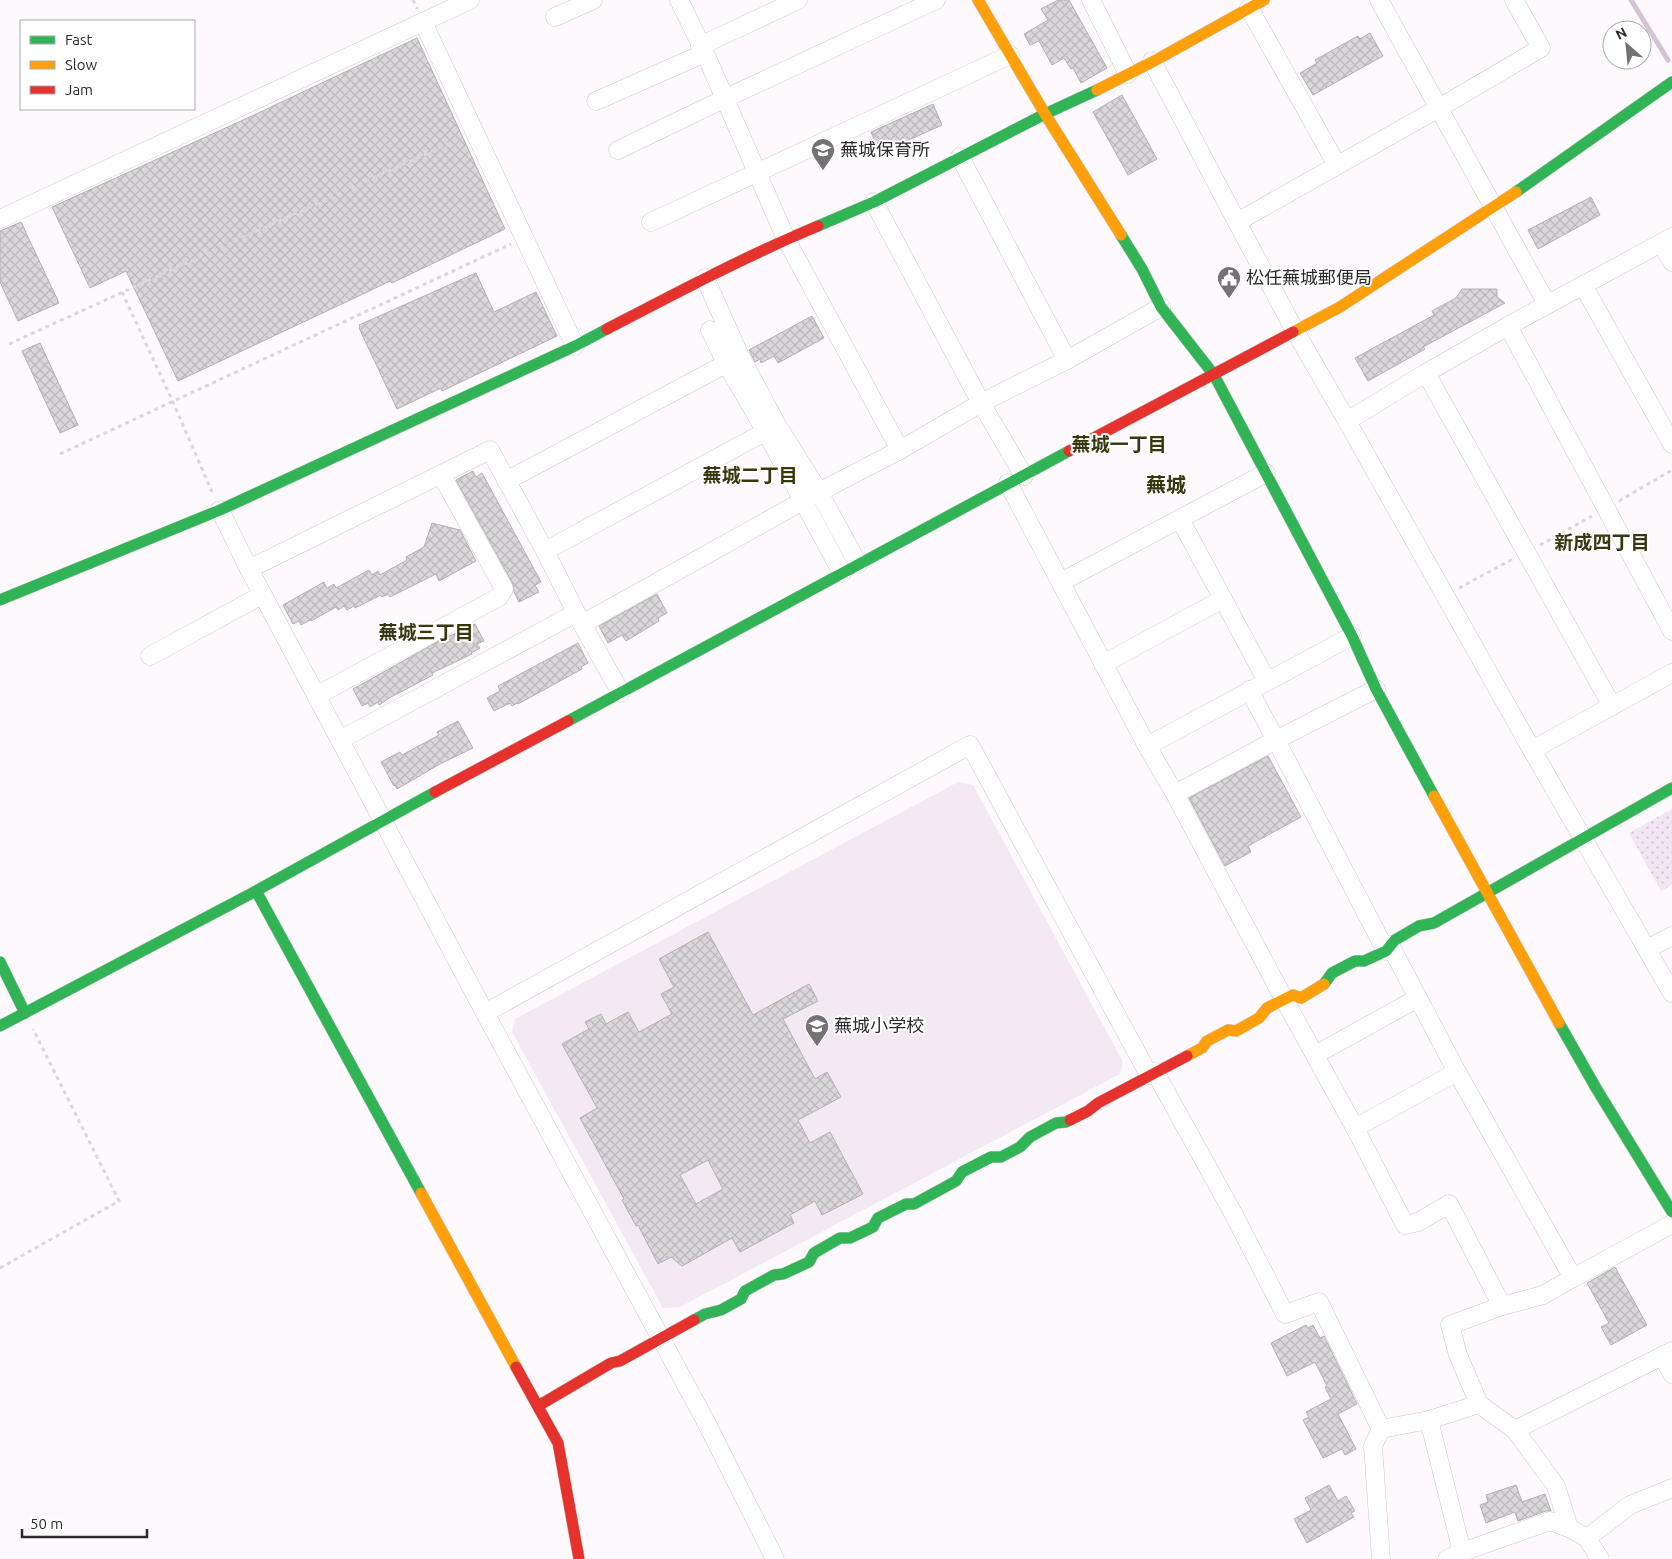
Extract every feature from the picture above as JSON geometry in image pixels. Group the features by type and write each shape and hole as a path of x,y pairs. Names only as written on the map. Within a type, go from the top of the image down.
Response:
{"street":[{"path":"0,219 470,0"},
{"path":"555,17 593,0"},
{"path":"679,0 786,239 900,450"},
{"path":"596,101 702,50 798,0"},
{"path":"618,150 936,0"},
{"path":"978,0 1045,114 1142,269 1161,307 1214,375 1352,636 1376,689 1486,892 1596,1088 1670,1204"},
{"path":"1091,0 1128,74"},
{"path":"1379,0 1547,304"},
{"path":"1237,222 1541,48 1514,0"},
{"path":"0,600 220,510 574,346 705,278 786,239 874,202 1045,114 1072,103 1256,4 1337,165"},
{"path":"423,22 574,346"},
{"path":"651,222 1010,55"},
{"path":"1152,61 1295,331 1672,993"},
{"path":"0,1026 256,891 382,820 1340,307 1495,208 1672,82"},
{"path":"960,157 1068,360"},
{"path":"874,202 981,403 1061,582 1147,746 1175,794 1284,999 1316,1055 1405,1225 1418,1222 1449,1204 1502,1306"},
{"path":"1347,421 1508,326 1667,240 1672,262"},
{"path":"705,278 733,360"},
{"path":"1583,285 1672,444"},
{"path":"340,740 579,618 900,450 981,403 1068,360 1161,307"},
{"path":"1508,326 1672,631"},
{"path":"710,330 733,360 772,429 803,501 842,573"},
{"path":"506,482 733,360"},
{"path":"1426,373 1612,706"},
{"path":"772,429 819,492 858,564"},
{"path":"545,551 772,429"},
{"path":"249,569 490,450 621,693"},
{"path":"1061,582 1266,473"},
{"path":"316,696 499,598 504,589 442,474"},
{"path":"220,510 262,596 705,1420 776,1559"},
{"path":"1180,519 1267,681"},
{"path":"150,656 262,596"},
{"path":"1104,664 1223,599"},
{"path":"1147,746 1352,636"},
{"path":"1532,750 1672,673"},
{"path":"1175,794 1376,689"},
{"path":"1249,690 1388,948 1418,998 1456,1072 1573,1278"},
{"path":"485,1013 970,745 1152,1073 1233,1213 1284,1314 1319,1302 1381,1429"},
{"path":"538,1406 611,1363 620,1361 705,1314 721,1310 741,1299 744,1291 774,1275 783,1274 810,1262 814,1253 840,1238 850,1238 873,1227 878,1218 906,1204 914,1204 956,1181 962,1172 991,1157 1001,1157 1020,1147 1030,1137 1056,1123 1066,1122 1152,1073 1202,1048 1207,1041 1228,1030 1236,1031 1259,1018 1267,1008 1293,995 1301,998 1325,983 1332,973 1354,961 1364,961 1388,948 1395,940 1419,926 1434,922 1672,788"},
{"path":"256,891 558,1443 579,1559"},
{"path":"1647,949 1672,936"},
{"path":"0,962 25,1013"},
{"path":"1316,1055 1418,998"},
{"path":"1355,1128 1456,1072"},
{"path":"1569,1528 1556,1486 1515,1430 1479,1404 1458,1355 1450,1325 1502,1306 1543,1295 1672,1224"},
{"path":"1515,1430 1667,1353 1672,1374"},
{"path":"1381,1429 1429,1420 1479,1404"},
{"path":"1429,1420 1455,1556 1550,1521 1569,1528 1587,1538 1600,1559"},
{"path":"1381,1429 1373,1446 1381,1559"},
{"path":"1587,1538 1630,1505 1672,1488"}],"path":[{"path":"9,344 474,132"},
{"path":"60,454 524,238"},
{"path":"122,292 220,510"},
{"path":"1445,595 1672,470"},
{"path":"0,1268 119,1201 25,1013"}],"shaded area":[{"name":"蕪城小学校","path":"958,782 973,785 1123,1062 1120,1074 680,1307 663,1308 512,1032 515,1019"},
{"path":"1672,809 1672,885 1661,891 1629,833"}],"building":[{"path":"1058,0 1069,0 1107,68 1081,83 1073,68 1071,69 1064,58 1052,65 1039,41 1030,45 1024,34 1048,20 1041,9"},
{"path":"1370,33 1383,56 1313,95 1300,73 1317,63 1315,60 1358,36 1360,39"},
{"path":"417,38 505,229 178,381 126,271 90,288 52,207"},
{"path":"1122,95 1157,159 1128,175 1093,112"},
{"path":"933,104 942,125 880,153 871,132"},
{"path":"1591,197 1600,215 1538,249 1528,230"},
{"path":"21,222 59,303 18,321 0,282 0,231"},
{"path":"476,273 494,312 536,292 557,336 442,391 441,388 397,409 359,325"},
{"path":"1462,289 1497,289 1497,297 1505,303 1423,347 1425,349 1368,381 1355,358 1434,315 1432,311 1456,298"},
{"path":"812,316 824,338 778,363 774,356 761,363 760,359 755,362 749,350"},
{"path":"40,343 78,425 60,433 22,351"},
{"path":"473,471 476,477 482,473 541,582 535,585 539,592 519,602 514,592 513,584 456,480"},
{"path":"432,523 460,530 476,561 439,581 436,574 390,597 388,594 382,597 381,595 347,610 344,606 338,610 336,607 301,625 299,621 293,624 283,605 324,582 327,588 334,584 336,588 369,570 372,575 378,571 380,575 407,560 406,557 424,547"},
{"path":"657,594 667,613 658,618 659,621 626,641 622,635 608,643 599,626"},
{"path":"475,624 484,641 477,644 480,648 472,654 432,673 433,675 379,705 378,702 370,707 368,703 362,706 353,689 439,641"},
{"path":"578,643 588,663 581,667 582,669 518,704 512,706 510,703 494,711 487,698 500,691 498,686"},
{"path":"458,721 473,748 440,764 397,789 381,762 400,752 402,755 439,735 437,732"},
{"path":"1268,756 1301,817 1248,846 1251,852 1225,866 1189,798"},
{"path":"708,932 753,1015 809,984 818,1001 783,1019 815,1079 827,1072 841,1097 798,1120 810,1143 830,1132 863,1194 822,1215 815,1201 790,1215 794,1223 740,1252 732,1238 682,1266 671,1257 658,1264 638,1225 636,1226 622,1200 624,1199 580,1118 597,1108 562,1044 589,1029 585,1022 601,1014 606,1024 628,1012 639,1032 672,1014 661,994 674,987 659,959","holes":["708,1160 723,1189 696,1204 680,1175"]},
{"path":"1615,1267 1647,1325 1611,1345 1601,1327 1609,1323 1587,1283"},
{"path":"1306,1325 1308,1328 1313,1325 1320,1338 1324,1336 1357,1404 1338,1414 1356,1449 1345,1455 1342,1449 1323,1458 1303,1420 1309,1417 1306,1412 1331,1399 1315,1362 1287,1376 1271,1343"},
{"path":"1329,1485 1338,1501 1346,1496 1355,1511 1351,1513 1354,1517 1307,1543 1294,1519 1311,1510 1305,1498"},
{"path":"1516,1485 1522,1502 1545,1494 1551,1511 1518,1521 1515,1512 1486,1523 1480,1505 1488,1502 1486,1495"}],"waterway":[{"path":"1631,0 1668,60"}],"traffic: fast":[{"path":"1516,192 1672,82"},
{"path":"818,226 874,202 1045,114 1097,90"},
{"path":"1121,235 1142,269 1161,307 1214,375 1352,636 1376,689 1434,796"},
{"path":"0,600 220,510 575,346 607,329"},
{"path":"568,721 1069,451"},
{"path":"1324,984 1332,973 1355,961 1364,961 1386,951 1395,940 1419,926 1434,923 1672,788"},
{"path":"0,1026 256,891 435,792"},
{"path":"256,891 421,1193"},
{"path":"0,962 25,1013"},
{"path":"1559,1023 1596,1088 1672,1212"},
{"path":"694,1320 705,1314 721,1310 741,1299 745,1291 774,1275 783,1274 809,1262 814,1253 840,1238 850,1238 873,1227 878,1218 906,1204 914,1204 956,1181 962,1172 991,1157 1001,1157 1020,1147 1030,1137 1056,1123 1070,1120"}],"traffic: slow":[{"path":"978,0 1045,114 1121,235"},
{"path":"1097,90 1156,60 1264,0"},
{"path":"1293,332 1340,307 1516,192"},
{"path":"1434,796 1559,1023"},
{"path":"1187,1056 1202,1048 1207,1041 1228,1030 1236,1031 1259,1018 1267,1008 1293,995 1301,998 1324,984"},
{"path":"421,1193 516,1367"}],"traffic: jam":[{"path":"607,329 738,262 818,226"},
{"path":"1069,451 1293,332"},
{"path":"435,792 568,721"},
{"path":"1070,1120 1187,1056"},
{"path":"538,1406 611,1363 620,1361 694,1320"},
{"path":"516,1367 558,1443 579,1559"}],"place":[{"name":"蕪城保育所","path":"823,171"},
{"name":"松任蕪城郵便局","path":"1229,299"},
{"name":"蕪城小学校","path":"817,1047"}],"district":[{"name":"蕪城一丁目","path":"1119,444"},
{"name":"蕪城二丁目","path":"750,475"},
{"name":"蕪城","path":"1166,485"},
{"name":"新成四丁目","path":"1602,542"},
{"name":"蕪城三丁目","path":"426,632"}]}
